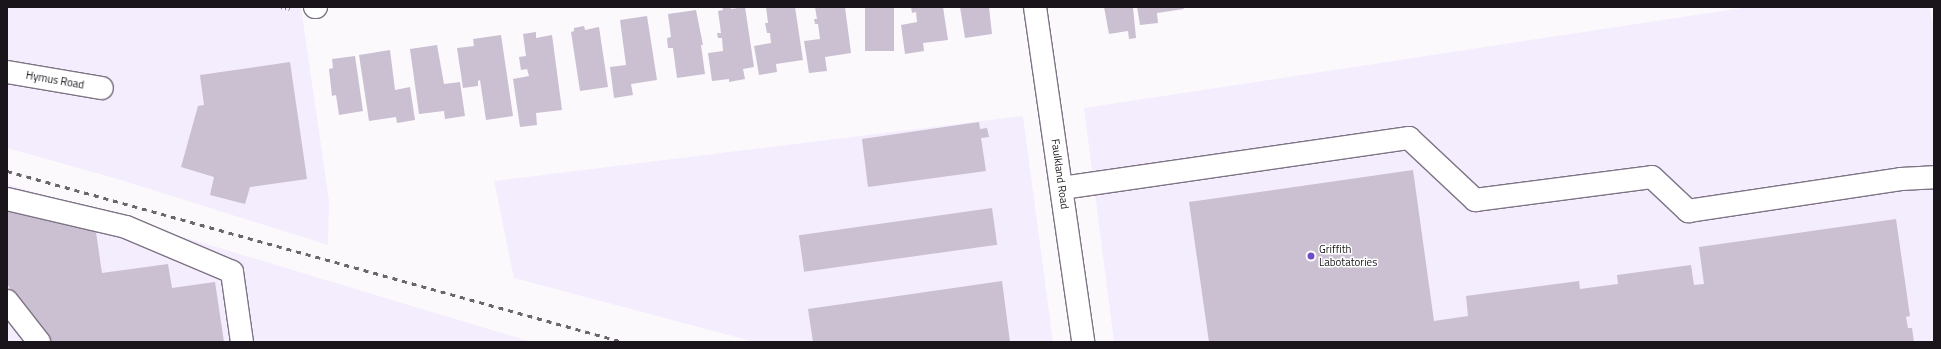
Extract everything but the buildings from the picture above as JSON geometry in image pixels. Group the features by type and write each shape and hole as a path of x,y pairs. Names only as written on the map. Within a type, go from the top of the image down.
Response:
{"street":[{"name":"Faulkland Road","path":"1035,7 1083,342"},
{"name":"Hymus Road","path":"7,72 102,88"},
{"path":"1062,188 1409,138 1475,200 1652,177 1688,211 1901,179 1934,177"},
{"path":"7,199 126,227 232,272 242,342"},
{"path":"7,301 39,342"}],"shaded area":[{"path":"7,7 301,7 329,201 328,245 121,180 7,148"},
{"path":"1748,7 1930,7 1934,32 1934,342 1114,342 1084,108"},
{"path":"1023,116 1053,342 755,342 514,278 494,181"},
{"path":"7,184 532,342 7,342"}],"railway":[{"path":"7,171 623,342"}],"place":[{"name":"Griffith Labotatories","path":"1311,256"}]}
